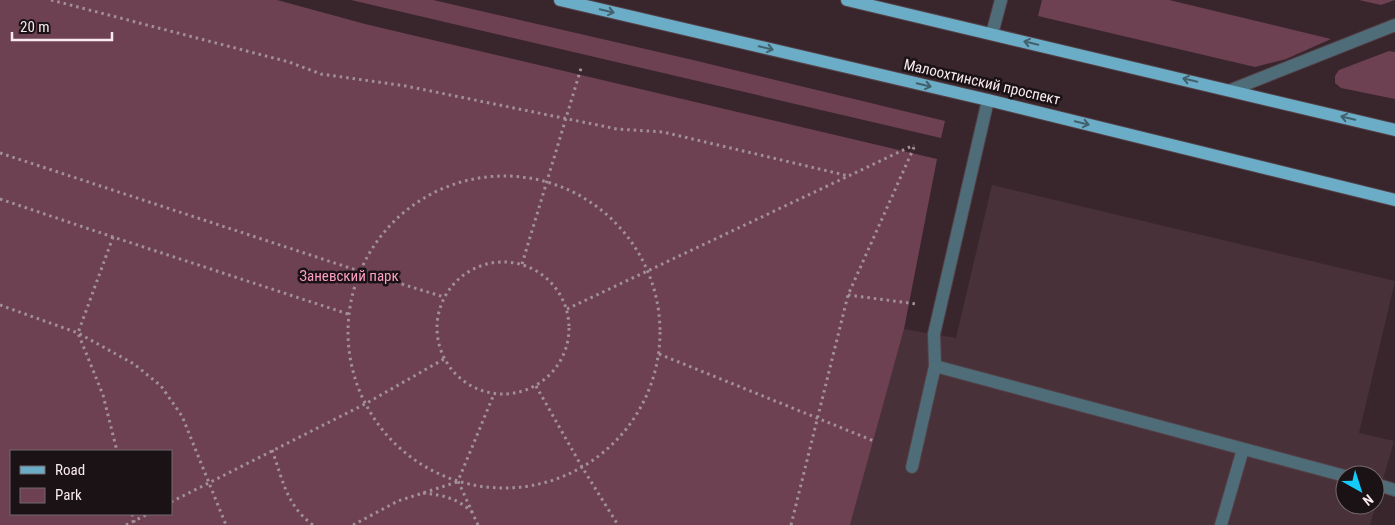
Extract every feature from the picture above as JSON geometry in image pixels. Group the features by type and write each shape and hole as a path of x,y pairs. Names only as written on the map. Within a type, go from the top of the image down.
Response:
{"main road":[{"name":"Малоохтинский проспект","path":"560,0 988,100 1395,200"},
{"path":"847,0 1395,130"}],"lane":[{"path":"992,34 1001,0"},
{"path":"1231,90 1395,25"},
{"path":"912,467 935,366 934,334 988,100"},
{"path":"935,366 1335,473"},
{"path":"1221,525 1243,449"}],"path":[{"path":"51,0 289,62 321,74 406,86 617,128 663,132 849,176"},
{"path":"522,264 582,65"},
{"path":"566,309 915,145 848,295 791,525"},
{"path":"0,153 444,297"},
{"path":"515,176 547,182 575,193 607,214 624,231 648,271 656,297 660,326 659,354 645,398 619,438 582,467 553,480 521,487 490,488 458,481 429,470 404,452 382,430 365,404 353,375 349,352 348,314 359,271 375,243 396,219 422,198 451,185 482,177 515,176"},
{"path":"0,199 348,314"},
{"path":"113,237 78,333 103,395 117,450"},
{"path":"504,262 522,264 537,271 550,281 560,294 566,309 569,331 565,353 553,372 536,386 516,394 494,394 474,389 457,376 444,360 438,344 436,328 438,312 444,297 455,282 469,271 486,264 504,262"},
{"path":"848,295 940,306"},
{"path":"0,305 78,333 134,364 161,386 182,416 226,525"},
{"path":"659,354 874,441"},
{"path":"172,502 365,404 444,360"},
{"path":"536,386 582,467 618,525"},
{"path":"478,525 458,481 494,394"},
{"path":"272,450 291,504 313,525"},
{"path":"353,525 398,500 458,481"},
{"path":"422,492 451,498 464,505 474,514"},
{"path":"126,525 134,523 146,515"}],"shaded area":[{"path":"992,185 1395,281 1359,433 1394,441 1385,472 1385,465 1335,465 1335,515 1373,515 1370,525 850,525 904,329 956,338"}],"green space":[{"name":"Заневский парк","path":"0,0 277,0 365,24 937,159 904,329 850,525 0,525"},
{"path":"351,0 433,0 945,121 941,138"},
{"path":"1042,0 1169,0 1331,39 1286,59 1255,67 1038,16"},
{"path":"1359,0 1395,0 1381,5"},
{"path":"1389,51 1395,52 1395,99 1341,88 1335,83 1335,76 1339,70"}]}
